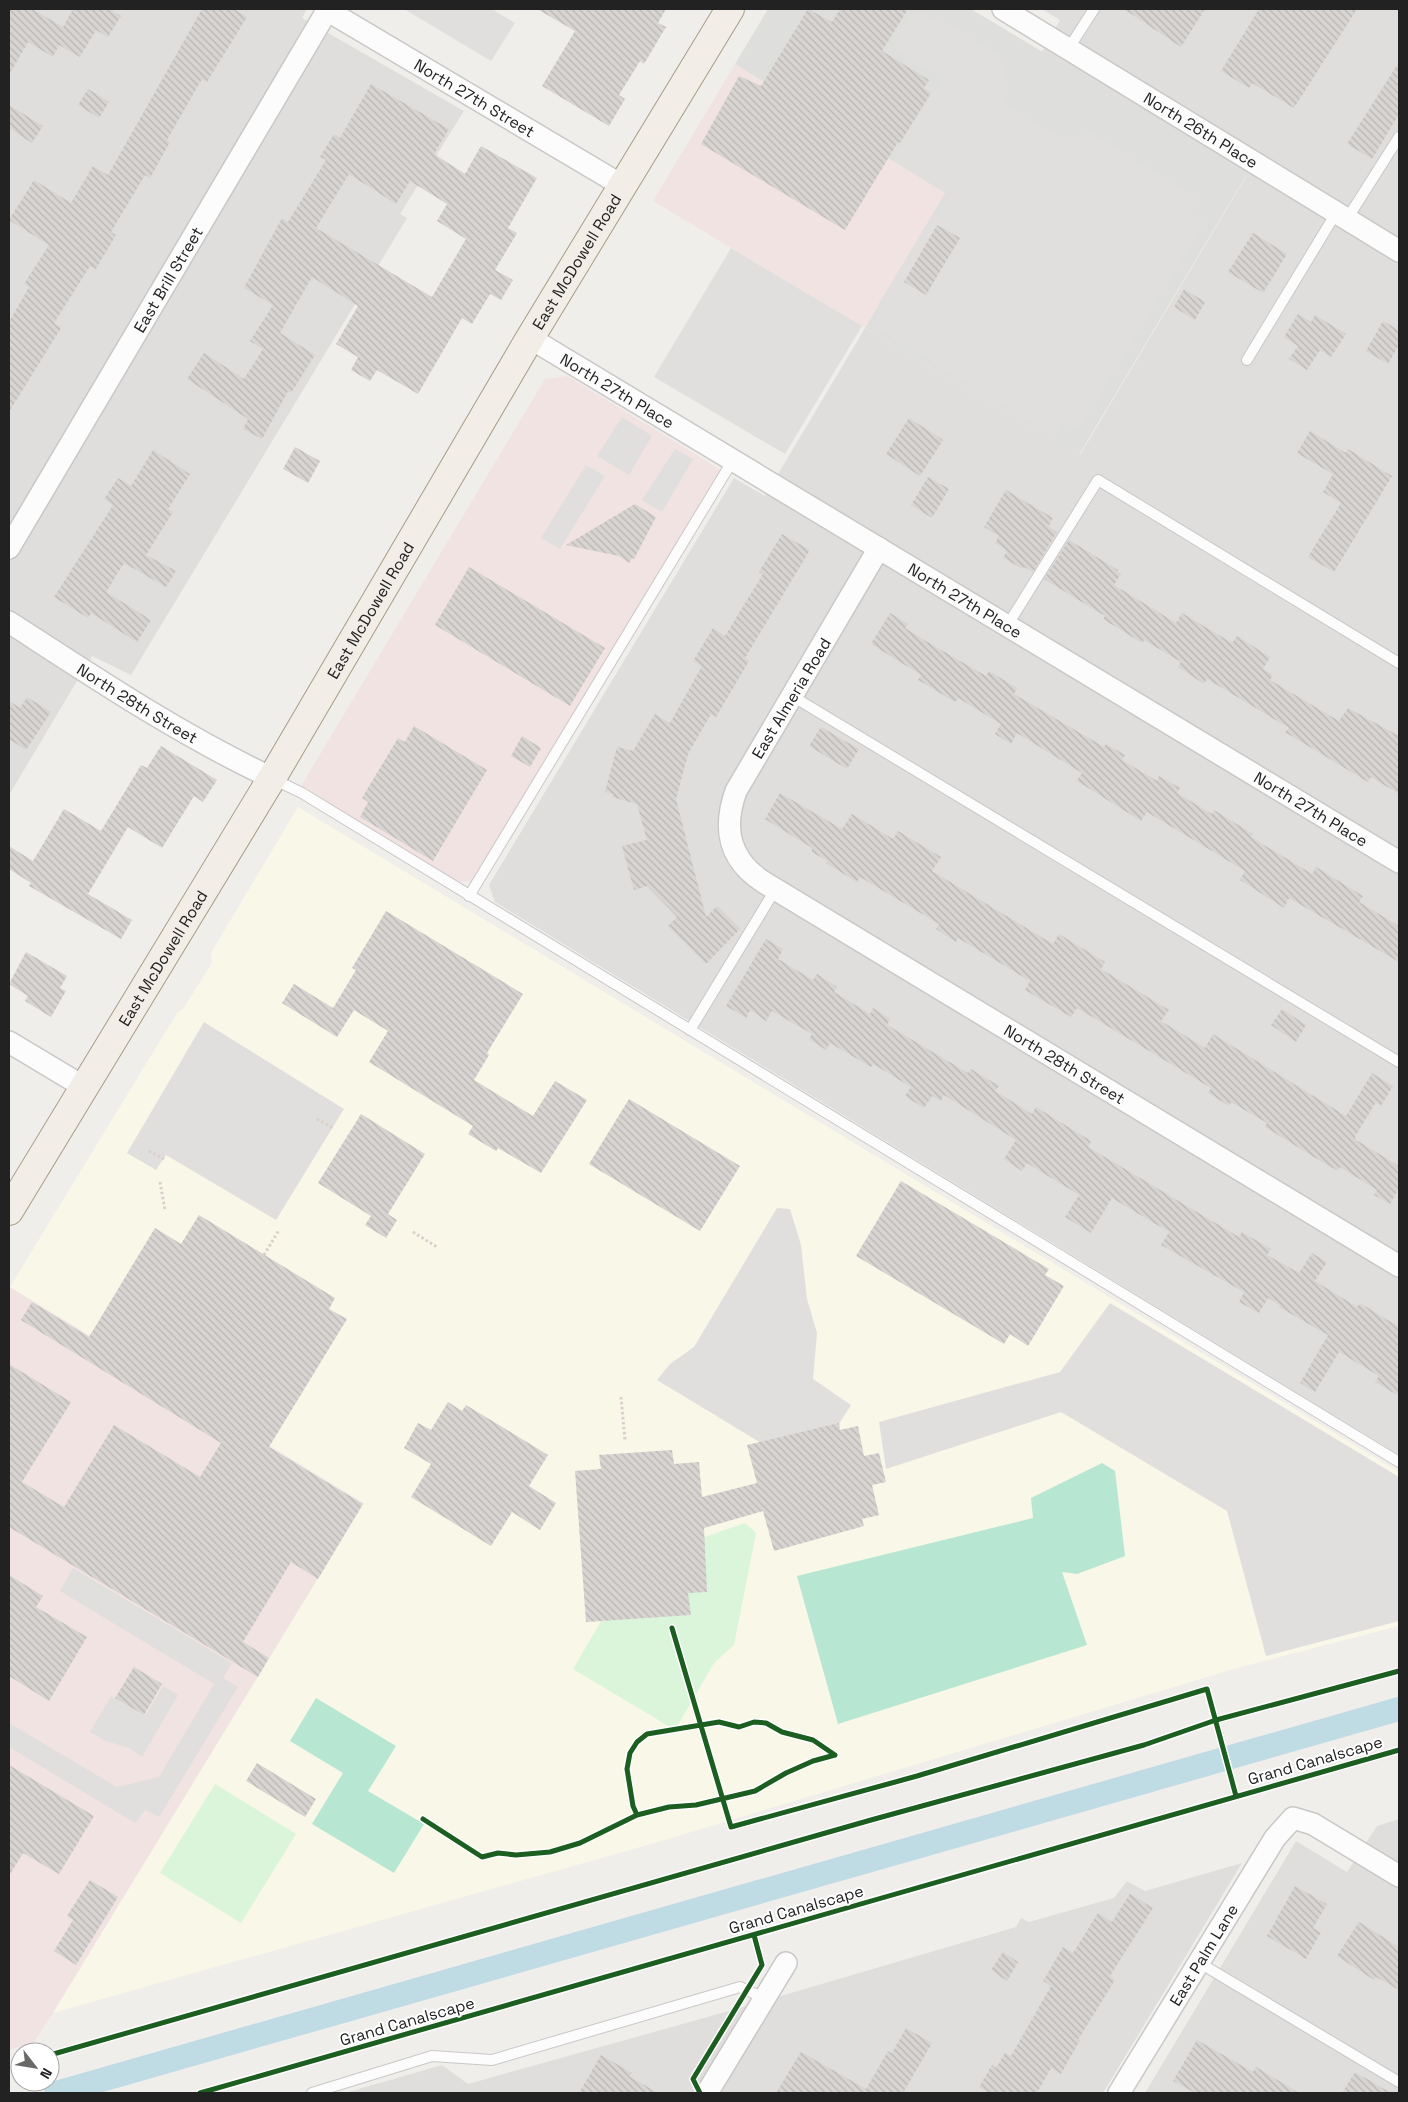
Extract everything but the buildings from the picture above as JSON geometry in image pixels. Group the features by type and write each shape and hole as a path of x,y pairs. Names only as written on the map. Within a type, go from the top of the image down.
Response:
{"main road":[{"name":"East McDowell Road","path":"9,1211 272,778 530,338 730,9"}],"street":[{"name":"North 27th Street","path":"327,9 623,186"},
{"name":"East Brill Street","path":"9,548 327,9"},
{"name":"North 26th Place","path":"1003,9 1399,251"},
{"name":"North 27th Place","path":"530,338 1399,862"},
{"name":"East Almeria Road","path":"735,855 728,830 732,802 736,791 879,548"},
{"name":"North 28th Street","path":"9,622 105,684 236,762 272,778"},
{"name":"North 28th Street","path":"735,855 749,873 775,890 1399,1266"},
{"path":"9,1042 84,1087"},
{"name":"East Palm Lane","path":"1119,2093 1274,1838 1293,1818 1313,1824 1399,1876"},
{"path":"707,2093 786,1962"}],"lane":[{"path":"1069,48 1094,9"},
{"path":"1247,360 1342,216 1399,137"},
{"path":"469,896 733,460"},
{"path":"1008,626 1098,480 1399,663"},
{"path":"792,696 1399,1062"},
{"path":"272,778 302,793 1399,1462"},
{"path":"690,1030 775,890"},
{"path":"1198,1962 1399,2082"},
{"path":"312,2093 432,2056 492,2060 740,1987 764,1998"}],"path":[{"path":"317,1119 333,1128"},
{"path":"149,1150 164,1159"},
{"path":"160,1182 165,1210"},
{"path":"264,1255 279,1230"},
{"path":"413,1232 437,1247"},
{"path":"621,1397 625,1440"}],"shaded area":[{"path":"9,9 307,9 302,18 464,111 400,214 407,218 131,675 92,656 9,795"},
{"path":"404,9 492,9 515,23 491,61"},
{"path":"768,9 971,9 1247,174 1079,455 865,328 945,193 735,64"},
{"path":"915,9 946,26 948,23 999,54 1009,94 948,194 892,160 942,78 892,47"},
{"path":"1042,9 1399,9 1399,1455 495,902 489,885 734,478 765,496 865,328 1080,455 1247,175 1042,52 1060,20"},
{"path":"735,64 945,193 865,328 653,201"},
{"path":"1005,104 1075,147 1086,130 1198,198 1189,212 1205,222 1078,430 1063,421 1054,436 872,325 882,308 878,305 934,213 938,215"},
{"path":"731,248 862,326 785,454 654,377"},
{"path":"567,376 723,471 476,881 456,882 301,786 545,379"},
{"path":"622,417 652,436 629,475 597,456"},
{"path":"675,449 693,459 662,512 642,500"},
{"path":"586,465 605,476 560,549 541,538"},
{"path":"298,807 1399,1472 1399,1626 1237,1668 658,1842 53,2013 364,1503 10,1287 177,1013 183,1009 212,963 211,953"},
{"path":"204,1022 344,1109 276,1220 166,1155 156,1170 127,1153"},
{"path":"777,1208 790,1209 801,1245 807,1299 817,1333 813,1379 851,1405 820,1454 784,1457 657,1380 670,1364 694,1347"},
{"path":"10,1287 363,1504 53,2013 34,2042 10,2042 9,2050"},
{"path":"1110,1303 1399,1477 1399,1621 1266,1656 1227,1511 1061,1412 886,1469 879,1422 1060,1372"},
{"path":"73,1568 232,1663 223,1678 238,1687 159,1817 145,1810 135,1823 9,1747 9,1723 117,1787 159,1777 214,1684 60,1591"},
{"path":"163,1686 178,1695 142,1757 129,1748 106,1741 90,1732 111,1696 145,1716"},
{"path":"1399,1819 1399,2093 1145,2093 1296,1841 1347,1872 1377,1826"},
{"path":"1242,1863 1103,2093 345,2093 442,2065 468,2084 736,2009 1016,1927 1021,1918 1029,1922 1114,1898 1127,1881 1145,1891"}],"green space":[{"path":"1102,1463 1115,1471 1125,1556 1077,1574 1062,1572 1087,1645 838,1724 797,1576 1033,1518 1031,1498"},
{"path":"745,1523 756,1533 734,1645 714,1663 675,1730 573,1669 626,1579 679,1546"},
{"path":"316,1698 396,1746 368,1791 424,1824 394,1873 312,1824 343,1773 290,1741"},
{"path":"215,1784 296,1834 241,1923 160,1873"}],"waterway":[{"path":"56,2093 1399,1709"}],"cycle path":[{"path":"672,1628 731,1827 917,1776 1207,1689 1236,1796"},
{"path":"60,2052 871,1820 1144,1745 1216,1720 1399,1671"},
{"path":"637,1815 633,1806 627,1769 630,1753 637,1742 647,1734 719,1722 739,1727 754,1722 766,1723 782,1732 813,1740 835,1755"},
{"name":"Grand Canalscape","path":"200,2093 1399,1750"},
{"path":"423,1819 482,1857 498,1853 516,1855 550,1852 580,1843 637,1815 669,1807 696,1805 755,1791 786,1773 813,1761 835,1755"},
{"name":"Grand Canalscape","path":"700,2093 693,2079 762,1965 754,1935"}]}
